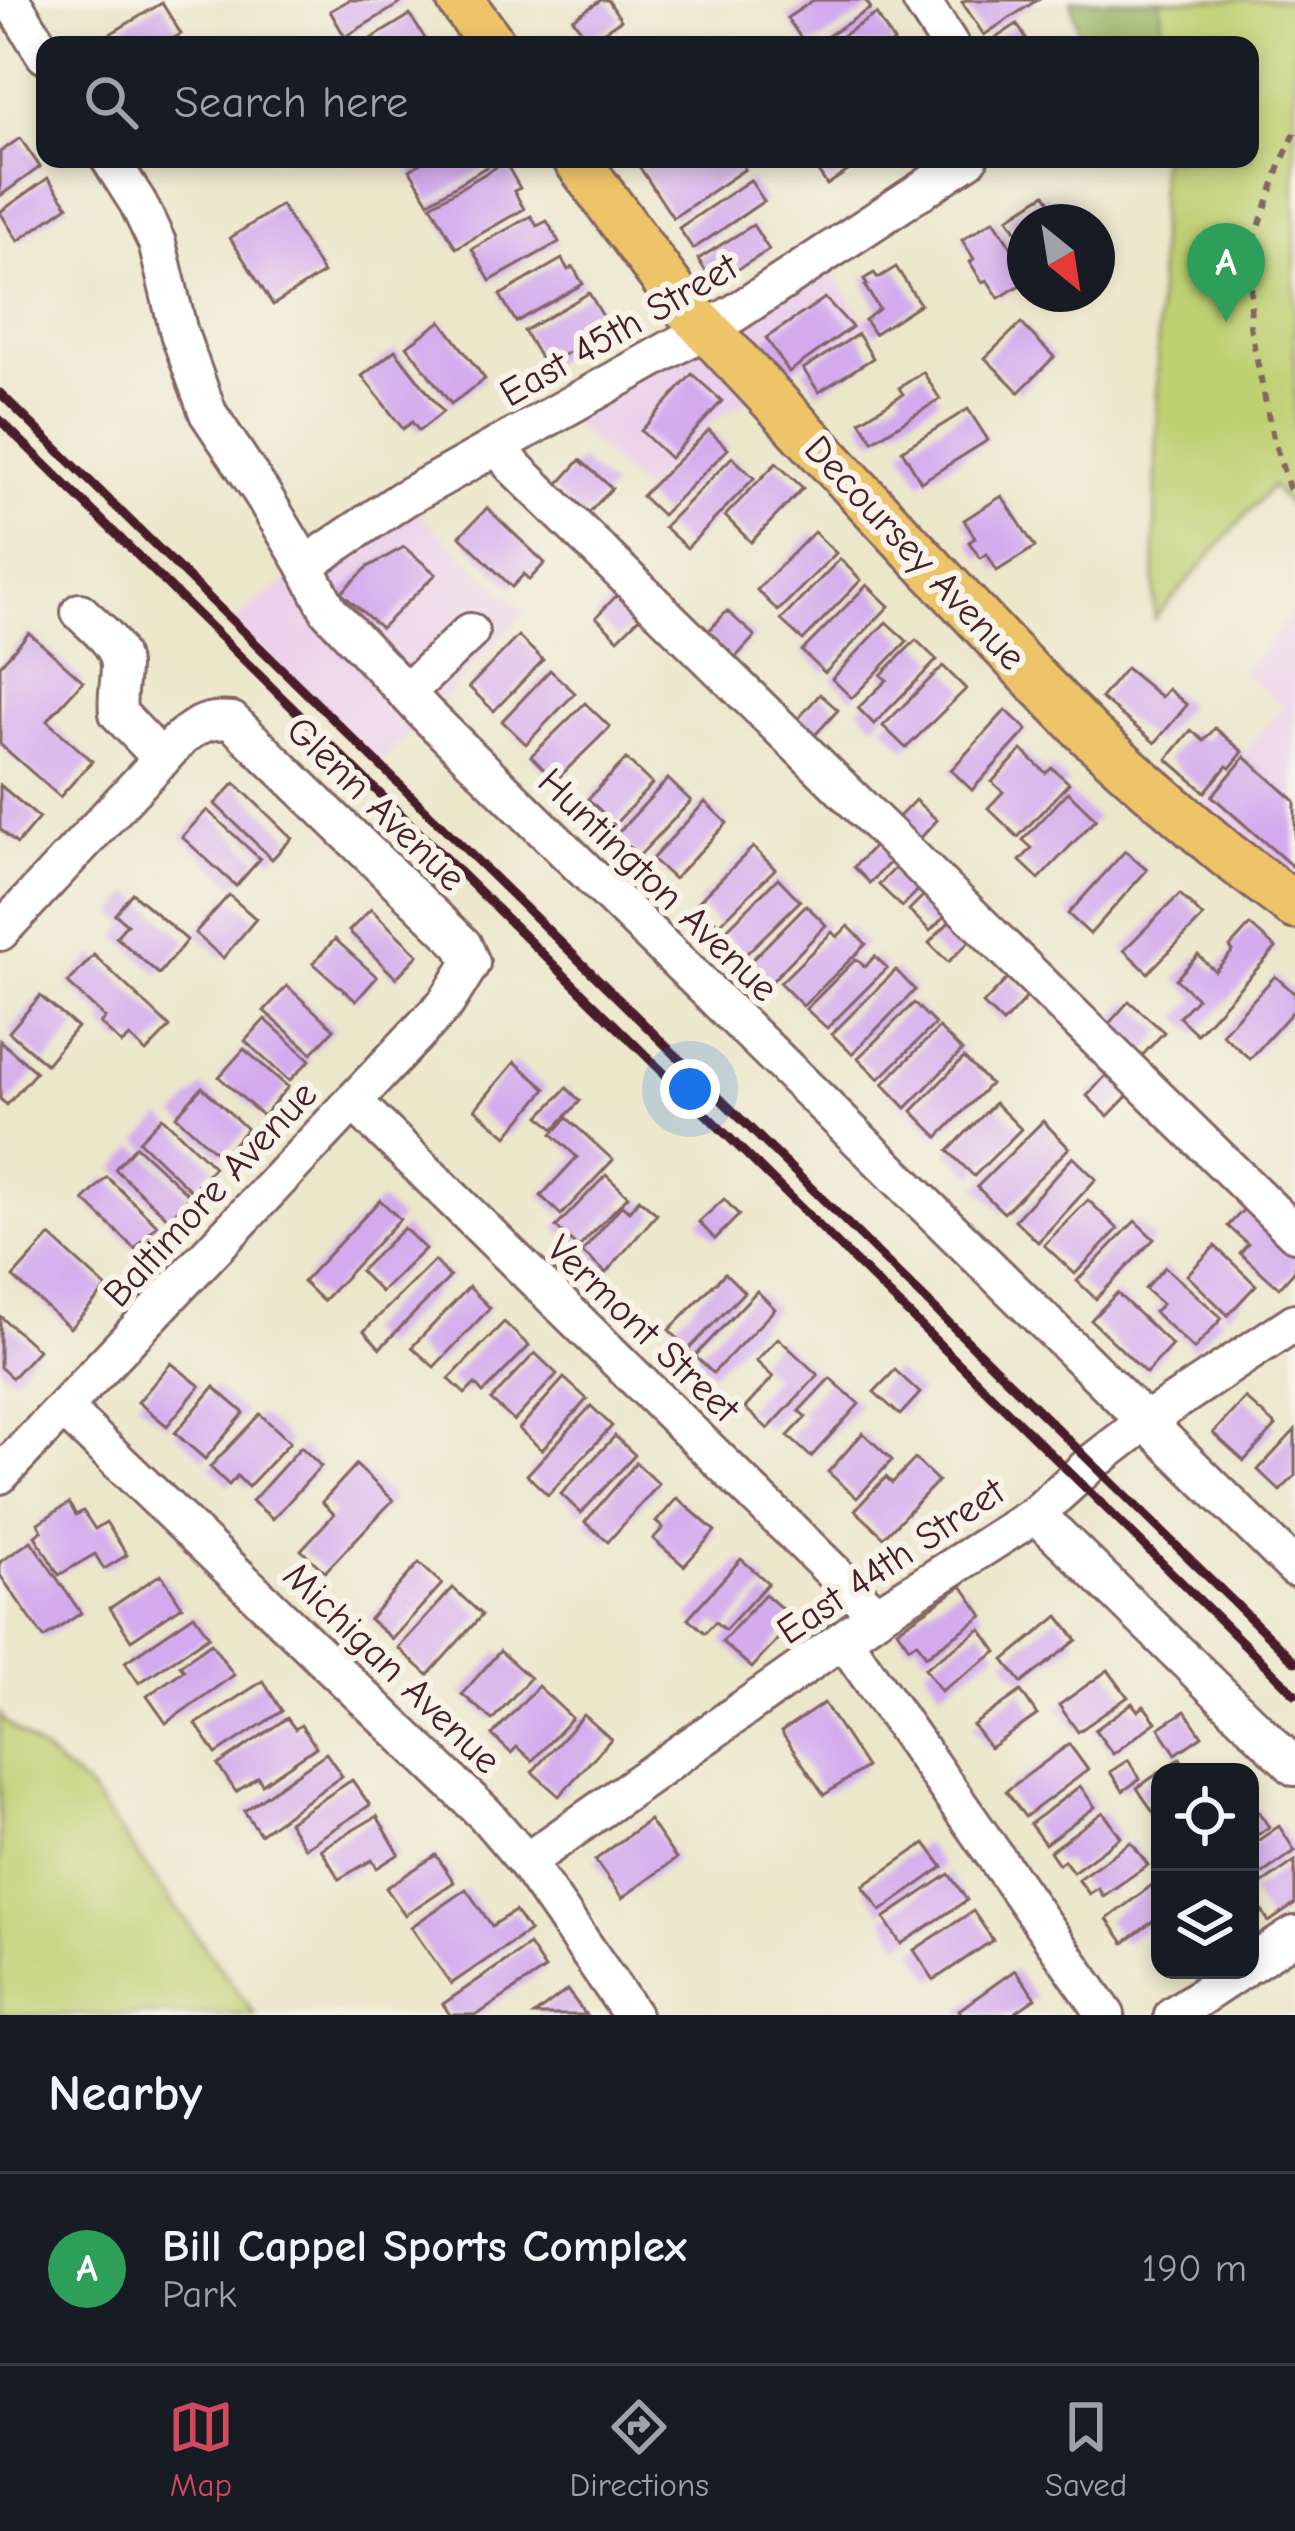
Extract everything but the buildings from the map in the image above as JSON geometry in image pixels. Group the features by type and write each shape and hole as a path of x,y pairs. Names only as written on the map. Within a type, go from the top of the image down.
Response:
{"main road":[{"path":"460,0 486,36"},
{"name":"Decoursey Avenue","path":"583,168 680,301 1091,736 1226,854 1295,907"}],"street":[{"path":"11,0 36,40"},
{"path":"921,0 944,36"},
{"name":"Huntington Avenue","path":"116,168 157,243 179,333 208,413 261,492 329,611 406,693 1295,1568"},
{"name":"East 45th Street","path":"305,565 404,499 708,329 954,168"},
{"path":"498,446 1295,1233"},
{"path":"0,932 161,759 118,713 120,660 116,648 80,612"},
{"path":"406,693 470,632"},
{"name":"Glenn Avenue","path":"161,759 196,725 213,719 232,722 463,945 471,963"},
{"name":"Baltimore Avenue","path":"0,1475 446,1004 471,963"},
{"name":"Vermont Street","path":"353,1101 878,1615"},
{"name":"East 44th Street","path":"526,1862 878,1615 1036,1514 1146,1421 1295,1322"},
{"name":"Michigan Avenue","path":"64,1409 485,1814 526,1862 632,2015"},
{"path":"1036,1514 1295,1767"},
{"path":"843,1639 1106,2015"},
{"path":"1259,1958 1295,1935"},
{"path":"1172,2015 1227,1979"}],"path":[{"path":"1295,133 1253,244 1250,326 1273,438 1295,495"}],"shaded area":[{"path":"822,257 868,325 714,421 642,490 559,411"},
{"path":"403,499 526,613 379,764 234,622 305,565"},
{"path":"1295,610 1295,906 1187,820 1283,706 1242,673"}],"green space":[{"path":"1071,0 1160,0 1162,29 1144,36 1079,36"},
{"path":"1160,0 1295,0 1295,513 1272,486 1154,619 1160,168 1259,168 1259,36 1162,36"},
{"path":"0,1714 87,1787 255,2015 0,2015"}],"railway":[{"path":"0,393 1295,1662"},
{"path":"0,420 1295,1694"}],"place":[{"name":"Bill Cappel Sports Complex","path":"1226,322"}]}
